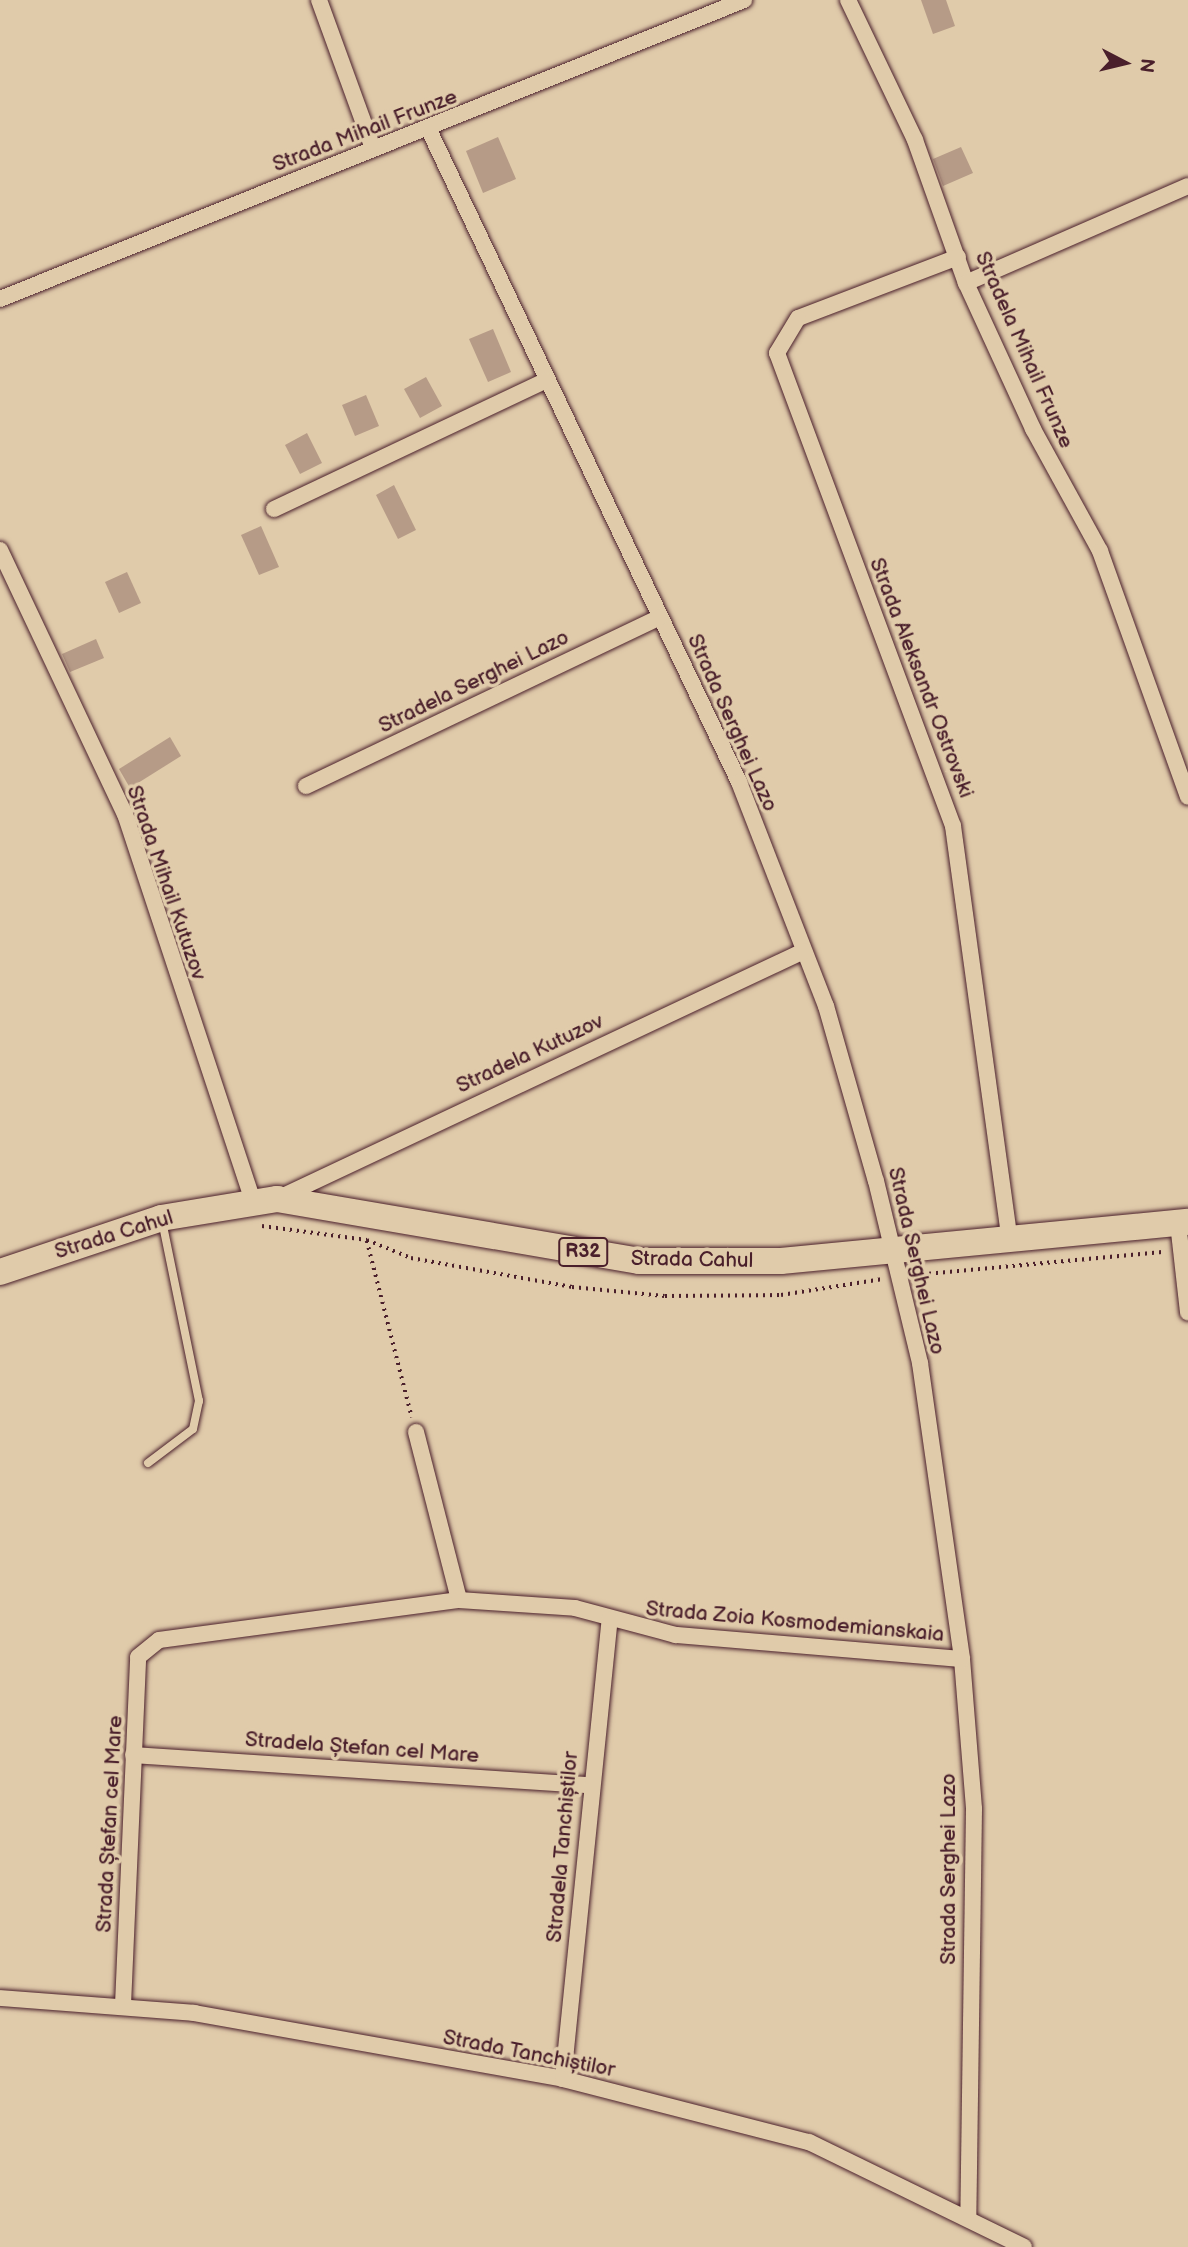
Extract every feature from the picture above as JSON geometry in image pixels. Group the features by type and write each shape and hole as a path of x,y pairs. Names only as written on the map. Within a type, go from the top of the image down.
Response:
{"main road":[{"name":"Strada Cahul","path":"0,1272 161,1218 265,1200 639,1261 781,1261 1183,1222"}],"street":[{"path":"319,0 373,148"},
{"name":"Strada Mihail Frunze","path":"0,299 373,148 429,130 744,0"},
{"name":"Stradela Mihail Frunze","path":"848,0 915,139 966,283 1048,459 1080,504 1100,551 1188,797"},
{"name":"Strada Serghei Lazo","path":"429,130 545,381 738,782 804,951 848,1075 920,1363 962,1659 974,1809 968,2215"},
{"path":"966,283 1188,186"},
{"name":"Strada Aleksandr Ostrovski","path":"958,257 798,318 777,353 953,826 1010,1240"},
{"path":"274,509 545,381"},
{"name":"Strada Mihail Kutuzov","path":"0,550 125,814 265,1200"},
{"name":"Stradela Serghei Lazo","path":"306,786 660,617"},
{"name":"Stradela Kutuzov","path":"265,1200 804,951"},
{"path":"1183,1222 1188,1312"},
{"path":"416,1432 459,1600"},
{"name":"Strada Zoia Kosmodemianskaia","path":"144,1647 459,1600 562,1606 676,1635 962,1659"},
{"name":"Stradela Tanchiștilor","path":"563,2079 589,1786 610,1619"},
{"name":"Strada Ștefan cel Mare","path":"123,2005 133,1755 144,1647"},
{"name":"Stradela Ștefan cel Mare","path":"133,1755 589,1786"},
{"name":"Strada Tanchiștilor","path":"0,1998 123,2005 563,2079 808,2142 968,2215 1024,2247"}],"lane":[{"path":"148,1463 194,1429 198,1401 161,1218"}],"path":[{"path":"367,1240 416,1432"}],"building":[{"path":"921,0 946,0 955,26 933,34"},
{"path":"498,137 516,179 483,193 466,151"},
{"path":"961,147 973,173 943,186 933,159"},
{"path":"493,329 511,372 488,382 469,339"},
{"path":"426,377 442,406 420,418 404,389"},
{"path":"366,395 379,426 355,436 342,405"},
{"path":"307,433 322,463 300,474 285,445"},
{"path":"394,485 416,530 398,539 376,495"},
{"path":"261,526 279,567 259,575 241,535"},
{"path":"127,572 141,603 119,613 105,582"},
{"path":"96,639 104,658 70,672 62,654"},
{"path":"170,737 181,756 130,788 119,769"}]}
